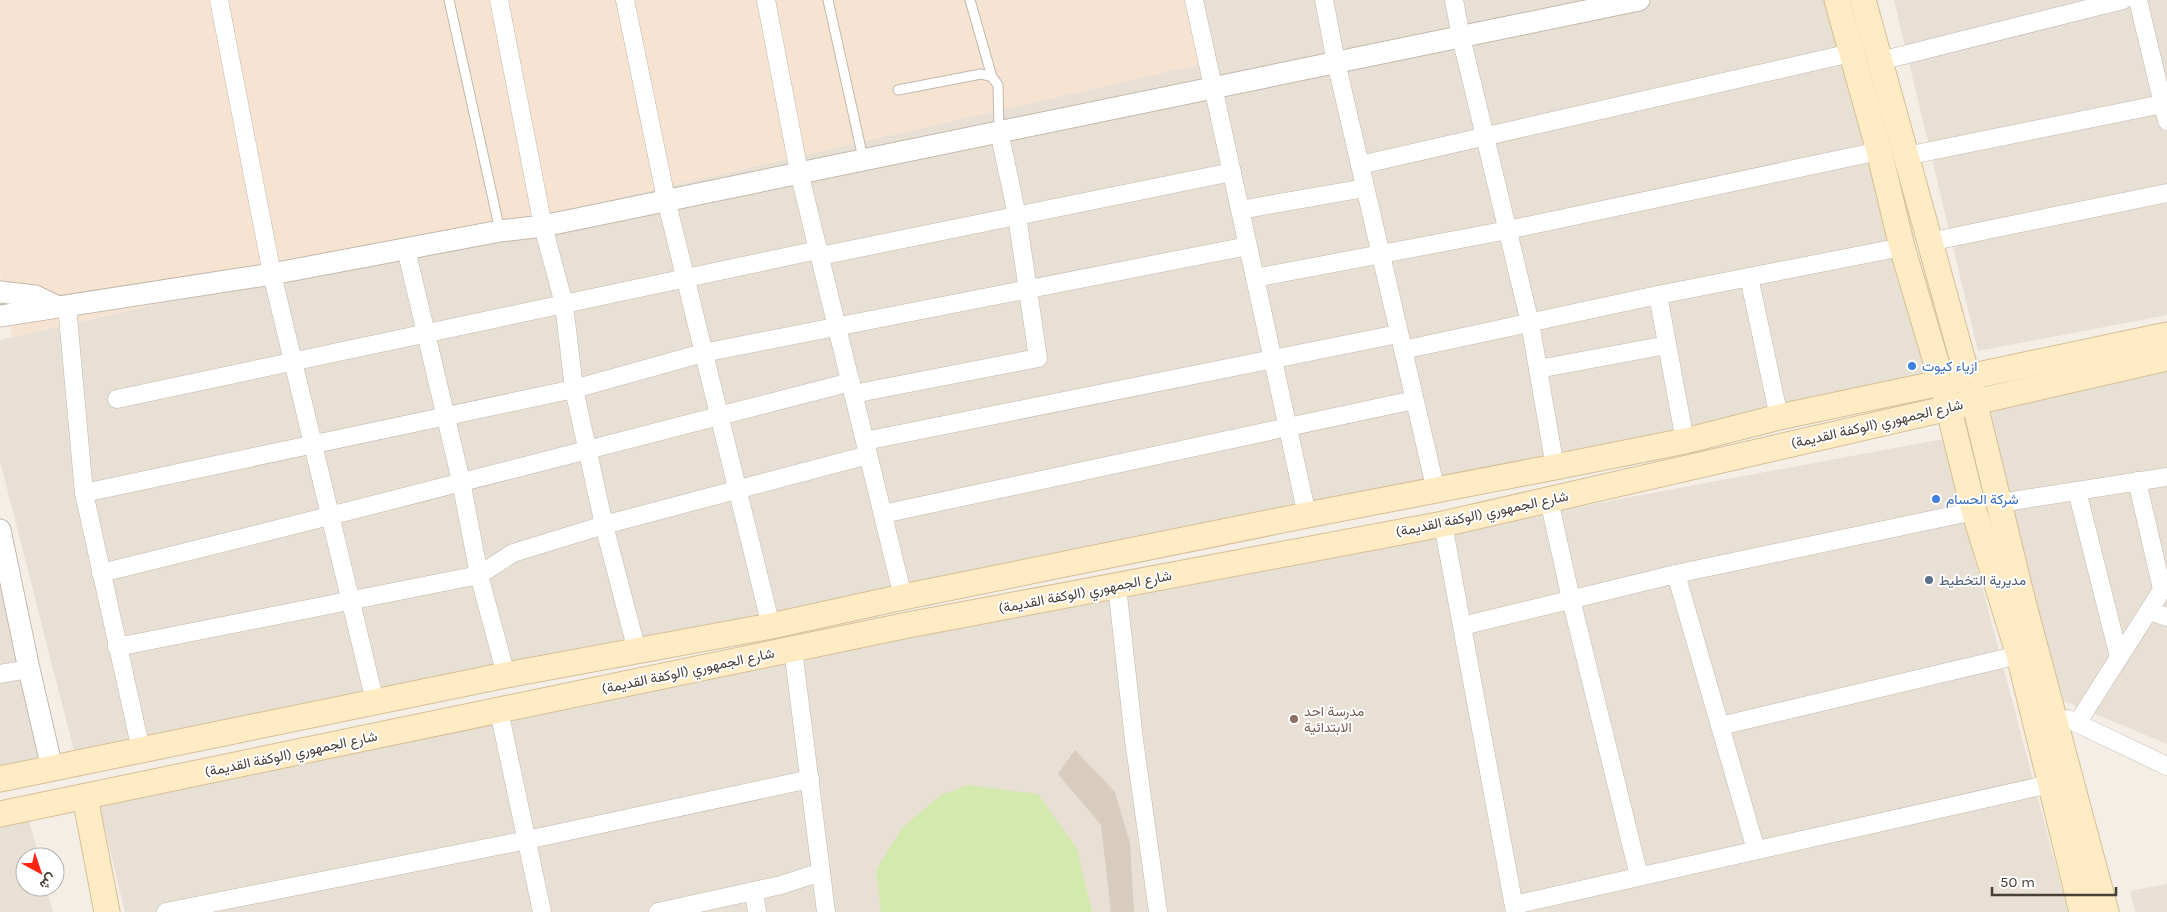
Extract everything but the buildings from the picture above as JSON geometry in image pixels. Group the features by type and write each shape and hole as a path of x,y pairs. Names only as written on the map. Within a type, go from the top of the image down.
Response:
{"main road":[{"path":"1838,0 1879,151 1902,247 1942,382 1974,510 2019,655 2082,912"},
{"path":"1863,0 1974,401 1998,503 2106,912"},
{"name":"شارع الجمهوري (الوكفة القديمة)","path":"6,778 506,675 771,626 902,597 1307,515 1382,502 1685,441 1779,417 2167,335"},
{"name":"شارع الجمهوري (الوكفة القديمة)","path":"9,812 908,625 1443,524 2167,358"},
{"path":"1382,502 1389,534"},
{"path":"1140,549 1146,581"},
{"path":"177,742 184,777"},
{"path":"6,778 9,812"},
{"path":"85,797 107,912"}],"street":[{"path":"219,0 272,274 349,601 375,702"},
{"path":"499,0 543,226 564,304 574,389 604,525 637,651"},
{"path":"625,0 666,199 771,626"},
{"path":"766,0 799,172 902,597"},
{"path":"1194,0 1307,515"},
{"path":"1324,0 1336,62 1436,491"},
{"path":"1454,0 1530,323 1555,467"},
{"path":"0,316 272,274 500,231 543,226 862,158 1461,36 1577,6 1639,0"},
{"path":"1880,61 2123,0"},
{"path":"2138,0 2165,103 2167,121"},
{"path":"1360,165 1851,53"},
{"path":"1906,156 2165,103"},
{"path":"101,573 329,517 461,481 718,416 852,388 1038,358 1017,216 999,131"},
{"path":"1255,278 1380,252 1508,230 1879,151"},
{"path":"117,399 292,364 685,278 1017,216 1232,172"},
{"path":"1240,210 1365,188"},
{"path":"1929,242 2167,193"},
{"path":"84,493 444,415 574,389 703,353 1248,246"},
{"path":"117,647 479,575 513,554 604,525 736,489 867,448 1273,358 1530,323 1658,295 1902,247"},
{"path":"406,249 461,481 479,575 506,675"},
{"path":"1749,277 1779,417"},
{"path":"0,292 35,296 62,306"},
{"path":"1658,295 1685,441"},
{"path":"62,306 84,493 141,750"},
{"path":"1538,369 1667,345"},
{"path":"883,514 1414,400"},
{"path":"1998,503 2167,477"},
{"path":"2078,722 2165,586 2137,481"},
{"path":"2077,491 2119,657"},
{"path":"1549,500 1571,600 1639,876"},
{"path":"1462,626 1676,574 1974,510"},
{"path":"1443,524 1515,908 1639,876 2050,784"},
{"path":"0,530 4,563 52,768"},
{"path":"1676,574 1756,850"},
{"path":"1117,586 1134,740 1158,912"},
{"path":"2148,611 2167,617"},
{"path":"793,649 826,912"},
{"path":"1720,726 2019,655"},
{"path":"0,674 28,669"},
{"path":"500,711 542,912"},
{"path":"2054,713 2078,722 2167,766"},
{"path":"166,912 527,840 810,779"},
{"path":"658,912 754,891 821,872"},
{"path":"754,891 757,912"}],"lane":[{"path":"449,0 500,231"},
{"path":"828,0 862,158"},
{"path":"970,0 992,77 998,85 999,131"},
{"path":"898,90 981,74 992,77"}],"shaded area":[{"path":"0,0 1191,0 1205,63 12,337 0,272"},
{"path":"1191,0 1842,0 1937,397 74,751 0,461 0,340 1205,63"},
{"path":"1894,0 2167,0 2167,315 1978,351"},
{"path":"2167,367 2167,744 2052,696 1988,403"},
{"path":"1943,439 2068,912 125,912 94,783"},
{"path":"0,560 59,759 0,770"},
{"path":"26,809 36,847 15,847 15,897 49,897 53,912 0,912 0,814"},
{"path":"2167,884 2167,912 2135,912 2130,891"}],"green space":[{"path":"968,785 1038,794 1077,849 1092,912 881,912 876,870 902,828 941,795"}],"place":[{"name":"ازياء كيوت","path":"1912,366"},
{"name":"شركة الحسام","path":"1936,499"},
{"name":"مديرية التخطيط","path":"1929,580"},
{"name":"مدرسة احد الابتدائية","path":"1294,719"}]}
